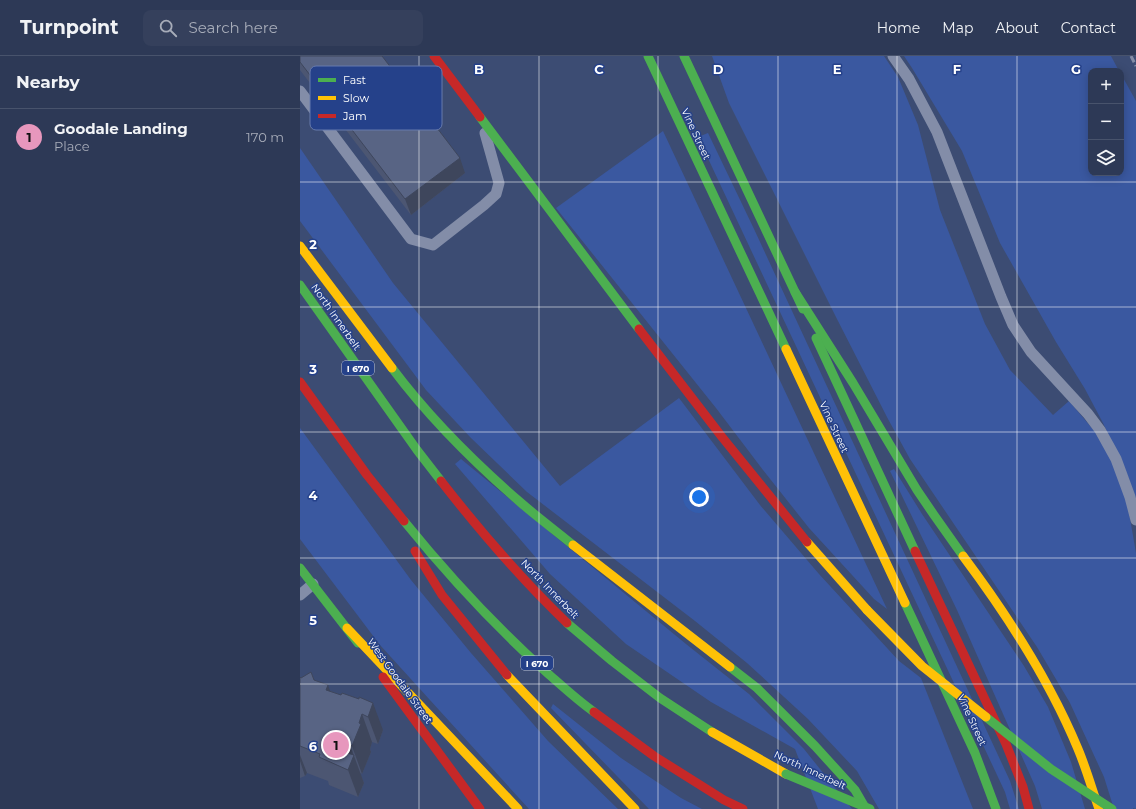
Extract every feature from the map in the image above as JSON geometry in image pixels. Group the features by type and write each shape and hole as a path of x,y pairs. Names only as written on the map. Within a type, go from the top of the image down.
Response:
{"main road":[{"path":"434,56 442,66"},
{"name":"Vine Street","path":"648,56 933,661 979,762 996,809"},
{"name":"Vine Street","path":"684,56 1006,745 1025,794 1029,809"},
{"path":"442,67 627,314 722,438 807,542 867,610 922,666 1051,769 1112,809"},
{"path":"300,246 408,388 461,447 520,502 757,688 815,746 855,790 866,809"},
{"name":"North Innerbelt","path":"300,286 417,450 469,517 537,594 573,629 660,698 709,731 786,774 870,809"},
{"path":"795,292 854,384 927,506 984,584 1020,638 1052,693 1068,725 1082,757 1099,809"},
{"name":"I 670","path":"300,382 367,475 437,561 515,644 581,704 654,756 724,800 743,809"},
{"path":"367,475 442,595 503,671 635,809"},
{"name":"West Goodale Street","path":"300,568 347,628 480,809"},
{"path":"347,628 518,809"}],"lane":[{"path":"894,56 909,79 937,132 1013,325 1031,352 1088,414 1100,430 1116,459 1130,497 1136,520"},
{"path":"300,91 310,104"},
{"path":"329,130 411,239 433,244 496,194 499,183 480,117"},
{"path":"300,595 313,584"}],"shaded area":[{"path":"712,56 884,56 898,77 918,125 940,210 985,324 1010,370 1053,415 1069,401 1097,434 1110,456 1127,501 1136,553 1136,809 1114,809 1104,777 1070,703 1037,647 910,459 838,321 729,103"},
{"path":"904,56 1111,56 1117,68 1088,68 1088,176 1124,176 1124,79 1136,101 1136,505 1129,479 1103,423 1085,389 1056,342 1000,243 962,151"},
{"path":"663,131 887,609 874,599 809,528 716,408 556,208"},
{"path":"708,133 1010,781 1019,809 1010,809 1005,792 698,137"},
{"path":"300,148 393,283 560,486 679,398 760,505 819,574 899,661 921,678 973,809 879,809 857,771 808,719 747,663 695,621 527,492 471,438 426,390 300,221"},
{"path":"300,428 411,580 471,653 548,741 618,809 529,809 380,645 300,539"},
{"path":"461,459 749,694 804,749 852,809 818,809 795,749 711,702 626,644 550,574 455,464"},
{"path":"894,469 922,514 1024,666 1048,707 1071,762 1085,809 1042,809 1035,786 957,610 890,471"},
{"path":"553,704 621,758 681,798 702,809 649,809 551,708"}],"building":[{"path":"300,56 382,56 390,66 310,66 310,75 300,62"},
{"path":"352,130 439,130 460,158 405,199"},
{"path":"311,672 314,680 328,685 326,690 341,695 342,693 359,699 359,697 373,703 368,717 362,714 359,723 361,724 352,746 350,745 347,753 354,755 348,770 319,757 320,754 300,746 300,677 301,678"}],"railway":[{"path":"1131,56 1136,66"}],"traffic: fast":[{"path":"648,56 786,349"},
{"path":"684,56 803,309"},
{"path":"480,117 639,329"},
{"path":"300,285 417,450 441,481"},
{"path":"795,292 853,383 917,490 963,556"},
{"path":"816,338 915,551"},
{"path":"392,368 436,421 469,455 520,502 573,545"},
{"path":"404,521 454,580 489,617 526,654 594,712"},
{"path":"300,568 358,643"},
{"path":"905,603 975,753 996,809"},
{"path":"567,623 612,661 660,698 712,732"},
{"path":"730,667 757,688 815,746 855,790 866,809"},
{"path":"986,717 1051,769 1112,809"},
{"path":"786,774 870,809"}],"traffic: slow":[{"path":"300,246 392,368"},
{"path":"786,349 905,603"},
{"path":"807,542 867,610"},
{"path":"573,545 730,667"},
{"path":"963,556 1012,625 1041,673 1067,723 1081,756 1099,809"},
{"path":"867,610 922,666 986,717"},
{"path":"347,628 518,809"},
{"path":"507,675 635,809"},
{"path":"712,732 786,774"}],"traffic: jam":[{"path":"434,56 442,66"},
{"path":"442,67 480,117"},
{"path":"639,329 722,437 807,542"},
{"path":"300,382 367,475 404,521"},
{"path":"441,481 501,554 567,623"},
{"path":"415,551 442,595 507,675"},
{"path":"915,551 1006,744 1023,787 1029,809"},
{"path":"383,677 480,809"},
{"path":"594,712 654,756 724,800 743,809"}],"place":[{"name":"Goodale Landing","path":"336,745"}]}
